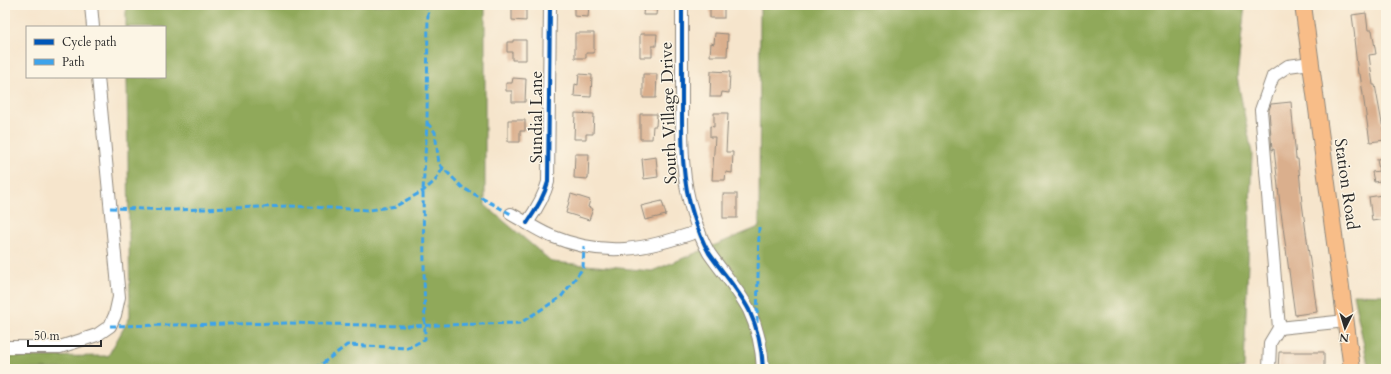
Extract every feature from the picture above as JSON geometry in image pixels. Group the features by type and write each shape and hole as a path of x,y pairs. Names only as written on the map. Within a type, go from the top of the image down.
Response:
{"main road":[{"name":"Station Road","path":"1303,5 1352,369"}],"street":[{"path":"91,5 93,26"},
{"name":"Sundial Lane","path":"527,223 542,198 548,182 550,5"},
{"name":"South Village Drive","path":"682,5 683,165 688,196 699,231 709,252 749,310 757,330 761,347 763,369"},
{"path":"1269,369 1270,343 1279,328 1261,110 1272,76 1288,66 1311,63"},
{"path":"5,347 60,347 97,335 110,326 115,316 119,297 98,78"},
{"path":"511,214 549,235 566,242 599,249 619,250 654,245 699,231"},
{"path":"1279,328 1346,321"}],"green space":[{"path":"126,5 485,5 485,205 552,262 652,271 759,227 760,5 1245,5 1237,77 1252,153 1244,369 5,369 5,357 108,356 130,317 127,78 166,78 166,26 126,26"},
{"path":"1353,294 1386,295 1386,369 1369,369"}],"building":[{"path":"512,5 526,5 526,21 512,20"},
{"path":"574,5 589,5 588,17 574,16"},
{"path":"644,5 657,5 656,15 643,15"},
{"path":"710,5 724,5 724,18 710,18"},
{"path":"1366,13 1368,30 1372,30 1376,54 1369,55 1373,85 1375,85 1385,140 1370,142 1360,74 1358,74 1352,15"},
{"path":"575,33 594,33 594,53 586,53 586,58 575,58"},
{"path":"715,33 728,34 727,56 710,56 711,43 714,44"},
{"path":"640,34 657,34 656,46 652,46 652,57 640,57"},
{"path":"513,40 526,40 526,60 512,60 512,52 507,52 507,42 513,42"},
{"path":"711,71 730,72 729,93 722,92 721,97 710,97"},
{"path":"579,74 592,75 591,97 574,96 575,84 578,85"},
{"path":"643,74 657,74 656,98 643,98"},
{"path":"513,78 526,79 525,102 512,102 512,91 506,91 506,83 512,83"},
{"path":"1291,102 1296,159 1298,159 1302,203 1317,312 1295,315 1274,149 1272,150 1269,110 1271,104"},
{"path":"575,113 594,114 593,134 586,134 586,139 574,139"},
{"path":"714,113 728,113 726,152 733,152 732,173 726,172 725,180 712,180 715,137 710,137 710,126 714,127"},
{"path":"640,114 657,114 656,126 653,126 652,139 640,139"},
{"path":"508,120 525,120 525,131 520,131 520,142 508,142"},
{"path":"575,154 589,154 588,179 574,178"},
{"path":"656,157 658,177 644,179 642,159"},
{"path":"1386,158 1386,187 1381,187 1380,181 1374,182 1372,172 1379,171 1377,159"},
{"path":"571,194 590,200 588,207 593,209 589,220 566,213"},
{"path":"723,194 737,194 737,218 723,218"},
{"path":"1382,195 1385,219 1372,221 1369,197"},
{"path":"662,201 666,215 645,220 641,206"},
{"path":"1279,352 1324,352 1324,369 1278,369"}],"marked path":[{"path":"315,369 347,345 408,348 425,339 423,191 427,123 428,5"},
{"path":"427,123 435,132 439,164 463,188 511,214"},
{"path":"110,208 174,210 290,206 370,210 396,206 423,191 435,181 443,168"},
{"path":"757,323 759,227"},
{"path":"110,326 289,323 403,326 520,323 561,297 583,268 584,246"}],"cycle path":[{"path":"527,223 534,213 548,182 550,5"},
{"path":"682,5 682,145 686,187 693,214 706,248 740,295 755,324 762,354 763,369"}]}
